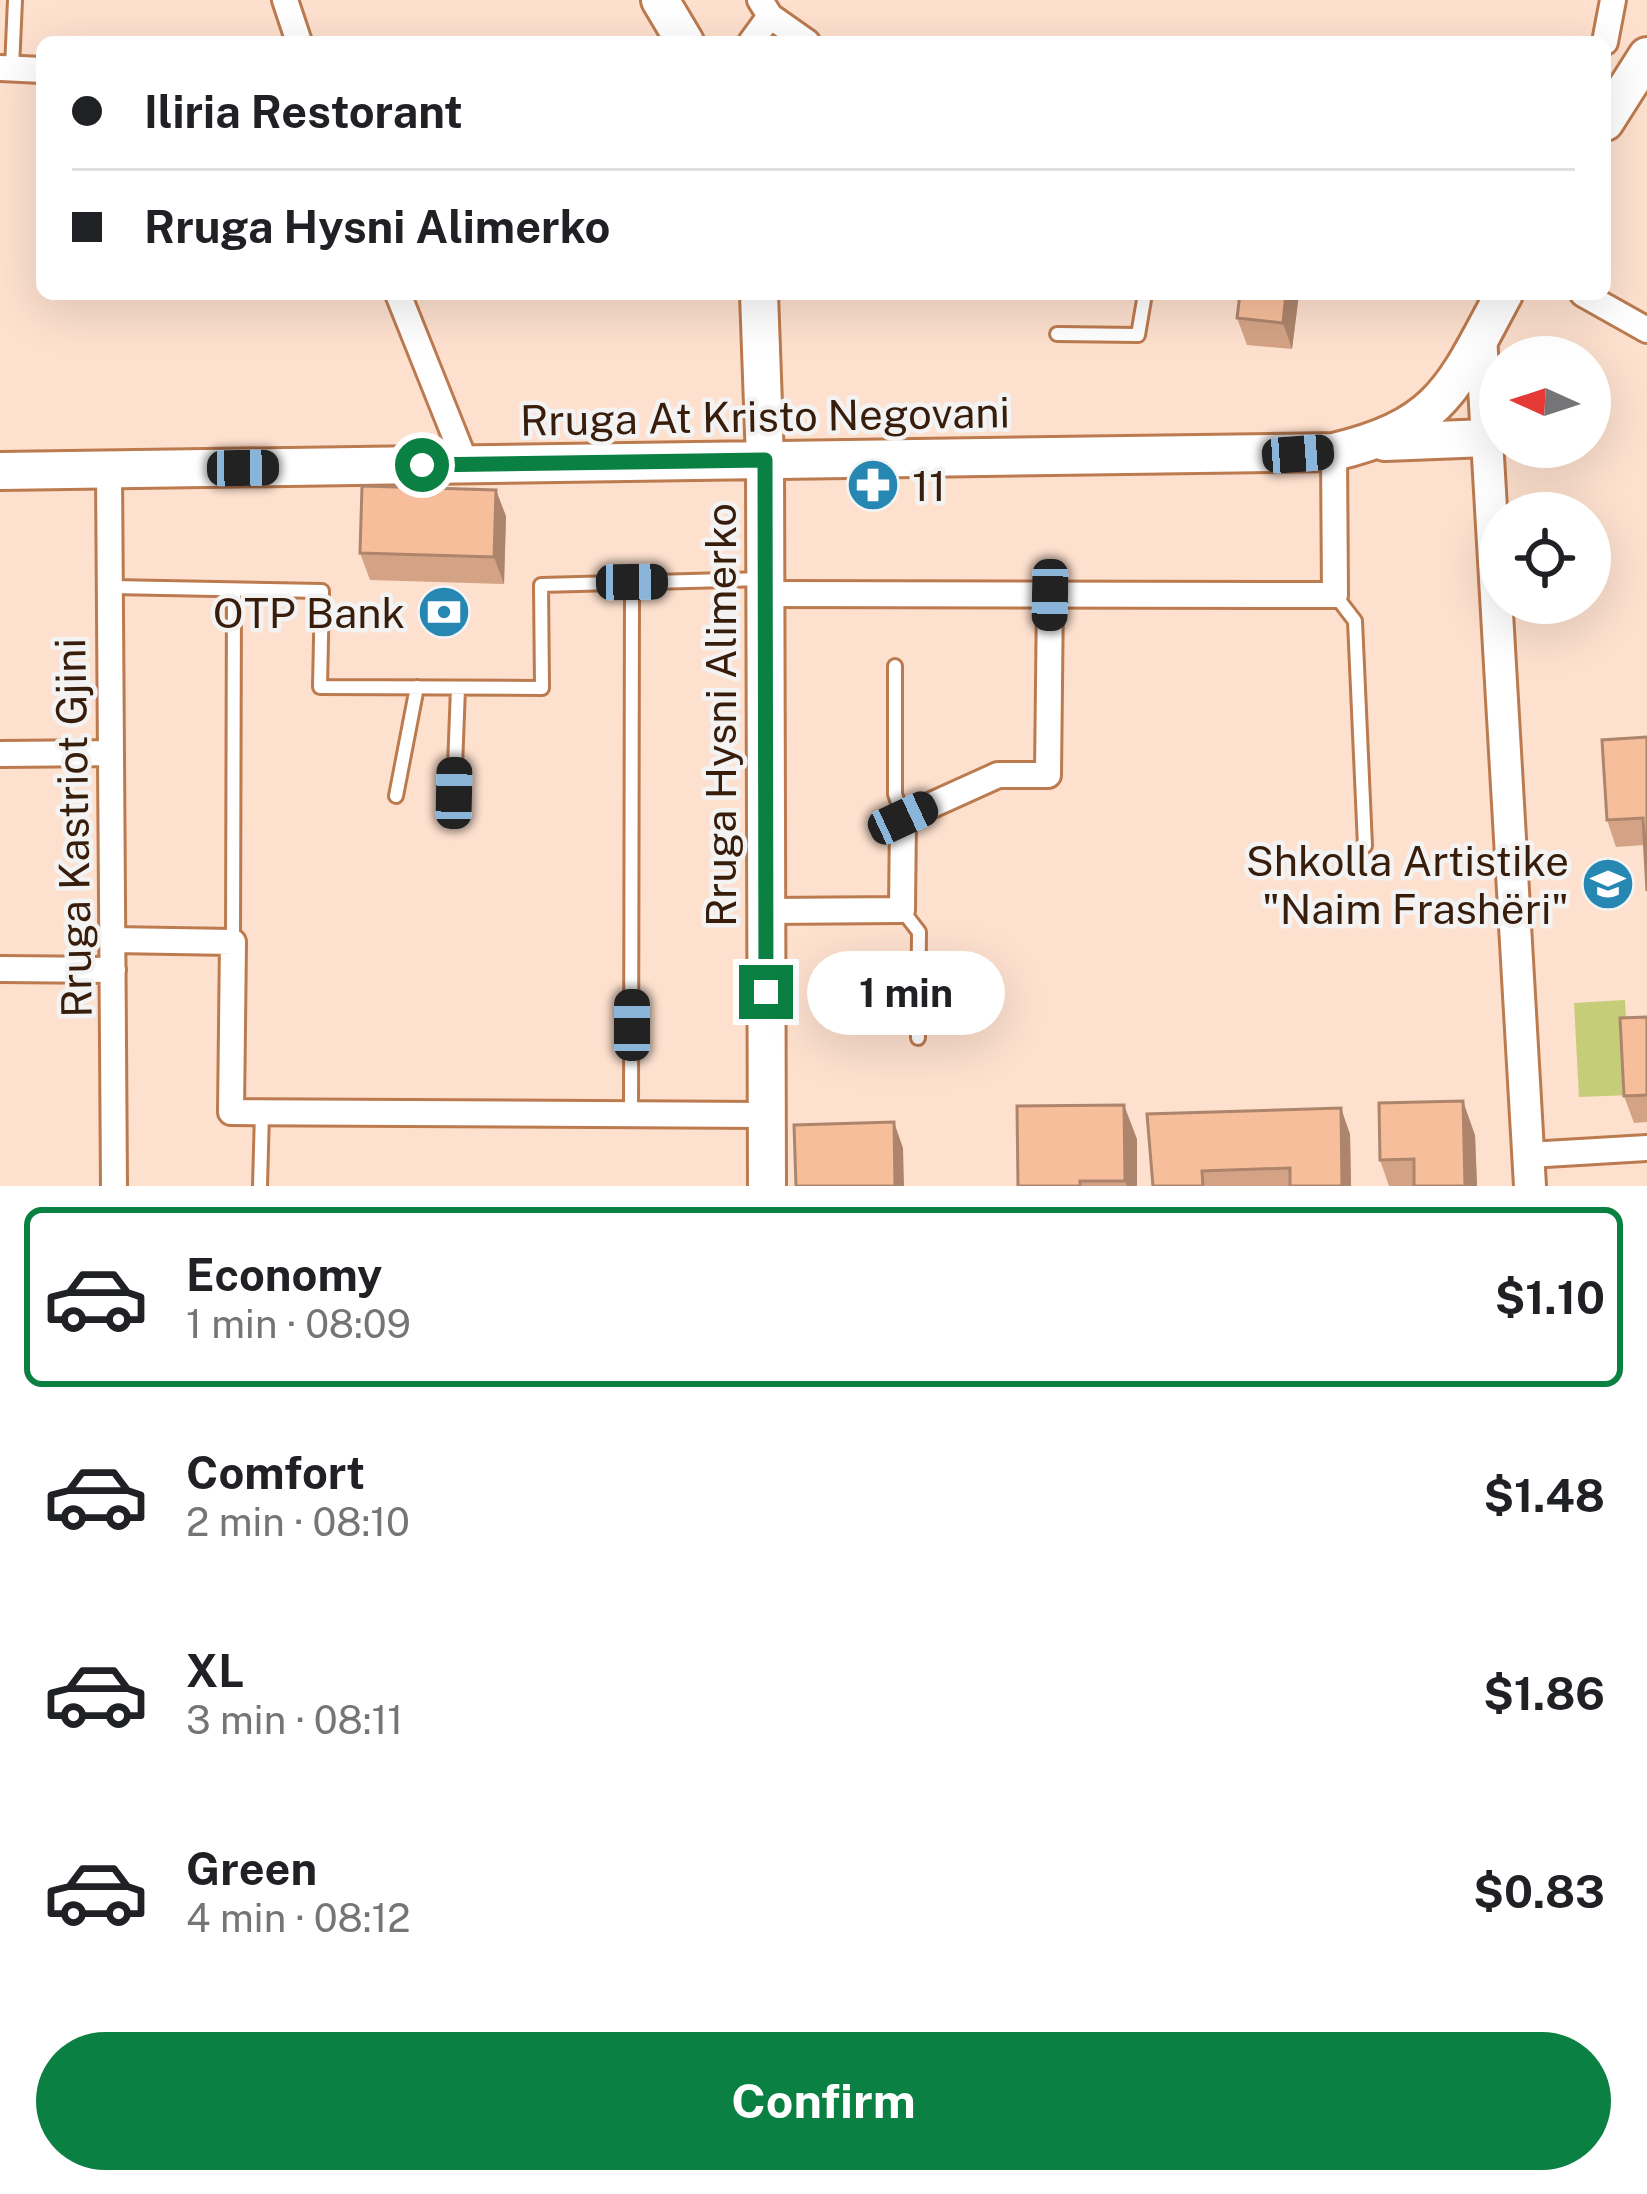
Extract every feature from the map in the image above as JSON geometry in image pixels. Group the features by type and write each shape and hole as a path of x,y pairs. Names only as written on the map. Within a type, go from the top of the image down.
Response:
{"main road":[{"path":"661,0 682,36"},
{"path":"1611,115 1643,75"},
{"name":"Rruga Hysni Alimerko","path":"759,300 765,460 767,1186"},
{"name":"Rruga At Kristo Negovani","path":"0,471 1352,447 1404,429 1431,410 1456,382 1501,300"},
{"path":"1352,447 1479,438"}],"street":[{"path":"285,0 297,36"},
{"path":"1606,36 1612,0"},
{"path":"753,36 765,8 800,36"},
{"path":"6,69 36,70"},
{"path":"400,300 466,464"},
{"name":"Rruga At Kristo Negovani","path":"1481,335 1492,300"},
{"path":"1593,300 1647,329"},
{"path":"765,587 1335,596 1352,447"},
{"path":"1489,468 1529,1170 1647,1148"},
{"name":"Rruga Kastriot Gjini","path":"110,470 114,1186"},
{"path":"765,911 902,910 903,818 998,775 1048,775 1050,595"},
{"path":"0,754 110,753"},
{"path":"113,940 233,942 231,1112 766,1115"},
{"path":"0,969 113,970"}],"lane":[{"path":"6,69 15,0"},
{"path":"1057,334 1138,335 1144,300"},
{"path":"110,587 322,591 320,687 542,688 541,585 632,582 765,587"},
{"path":"632,582 632,1114"},
{"path":"233,942 234,590"},
{"path":"1335,596 1355,621 1365,846"},
{"path":"896,666 895,794 903,818"},
{"path":"396,796 417,688"},
{"path":"454,793 458,688"},
{"path":"902,910 919,932 918,1038"},
{"path":"260,1186 262,1112"}],"green space":[{"path":"1625,1000 1630,1095 1579,1097 1574,1003"}],"building":[{"path":"1239,300 1285,300 1283,323 1237,318"},
{"path":"362,486 496,490 494,557 360,553"},
{"path":"1647,737 1647,891 1643,818 1607,820 1602,740"},
{"path":"1647,1017 1647,1095 1624,1096 1620,1018"},
{"path":"1463,1101 1465,1186 1414,1186 1414,1159 1380,1160 1379,1103"},
{"path":"1124,1105 1125,1181 1018,1186 1017,1106"},
{"path":"1341,1108 1342,1186 1290,1186 1290,1168 1202,1171 1203,1186 1153,1186 1147,1114"},
{"path":"894,1122 895,1186 796,1186 794,1125"}],"place":[{"name":"11","path":"873,485"},
{"name":"OTP Bank","path":"444,612"},
{"name":"Shkolla Artistike \"Naim Frashëri\"","path":"1608,884"}],"route":[{"path":"422,465 765,460 766,992"}]}
